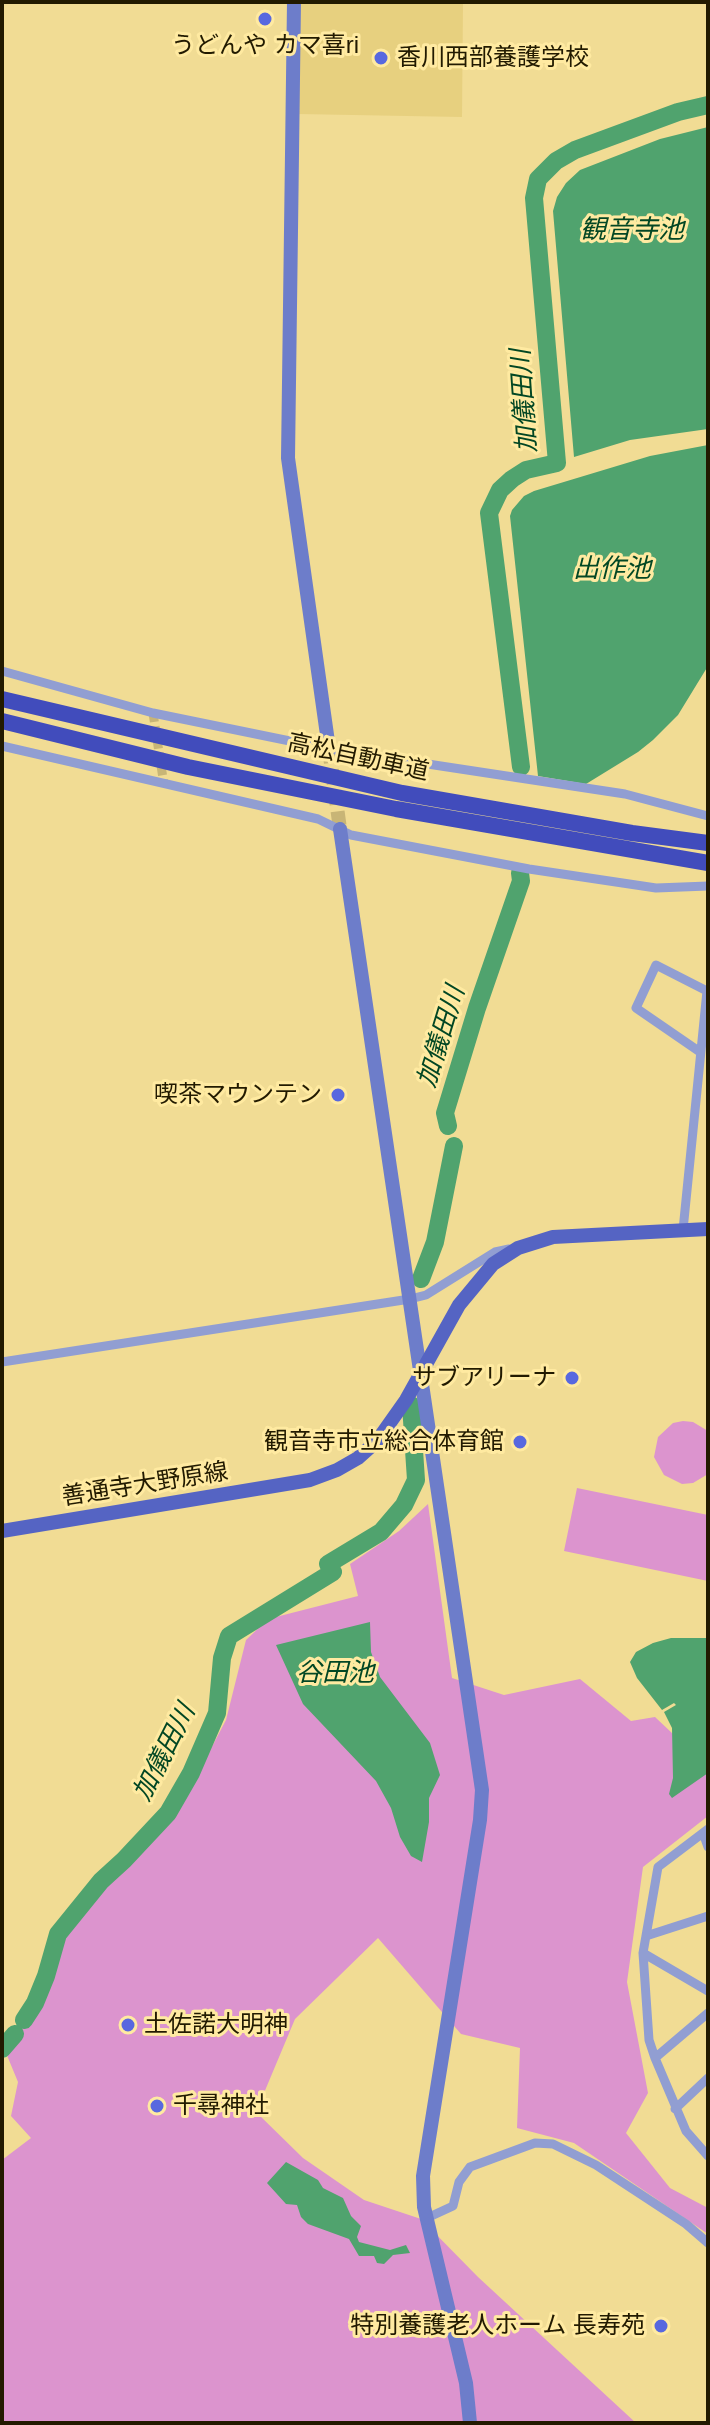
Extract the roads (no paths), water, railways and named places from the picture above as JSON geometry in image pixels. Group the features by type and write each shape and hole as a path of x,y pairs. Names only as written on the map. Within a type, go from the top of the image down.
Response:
{"highway":[{"name":"高松自動車道","path":"2,699 402,793 708,843"},
{"name":"高松自動車道","path":"2,721 188,767 381,806 708,863"}],"main road":[{"name":"善通寺大野原線","path":"2,1531 296,1482 337,1470 358,1458 377,1441 422,1372 459,1305 493,1264 518,1248 553,1237 708,1229"}],"street":[{"path":"294,2 288,458 329,749"},
{"path":"2,671 153,713 329,749 625,794 708,816"},
{"path":"2,746 318,819 351,835 529,869 656,888 708,886"},
{"path":"340,829 482,1790 480,1820 423,2176 427,2218 466,2383 470,2423"},
{"path":"683,1230 707,991 656,965 636,1008 700,1052"},
{"path":"2,1362 410,1299 426,1295 495,1252 518,1248"},
{"path":"706,2150 686,2131 649,2040 643,1953 658,1867 706,1831 708,1847"},
{"path":"646,1936 708,1916"},
{"path":"643,1953 708,1991"},
{"path":"655,2058 708,2013"},
{"path":"675,2109 708,2078"},
{"path":"427,2218 453,2206 459,2182 470,2167 535,2143 553,2144 596,2165 686,2224 708,2243"}],"water":[{"name":"観音寺池","path":"708,127 708,429 630,440 574,457 553,211 557,197 580,170 660,139"},
{"name":"出作池","path":"708,445 708,666 678,715 638,752 586,784 538,776 510,516 512,510 524,496 534,491 650,456"},
{"name":"谷田池","path":"370,1622 371,1652 380,1677 430,1743 440,1775 429,1798 429,1822 422,1862 411,1856 400,1837 391,1808 376,1781 303,1704 276,1645"},
{"path":"671,1638 708,1638 708,1773 672,1798 669,1794 673,1778 672,1728 664,1712 676,1705 674,1703 662,1710 637,1678 630,1662 636,1652"},
{"path":"286,2162 343,2198 351,2216 361,2226 357,2237 359,2242 390,2250 406,2245 410,2253 393,2255 384,2264 377,2263 374,2256 359,2256 349,2239 308,2224 301,2217 297,2205 286,2204 267,2183"}],"waterway":[{"name":"加儀田川","path":"521,767 489,513 500,490 512,479 526,470 557,463 534,198 538,179 556,161 575,150 678,112 708,105"},
{"name":"加儀田川","path":"448,1126 445,1113 521,881 520,873"},
{"name":"加儀田川","path":"421,1279 435,1242 454,1146"},
{"name":"加儀田川","path":"328,1564 381,1532 404,1505 416,1480 411,1405"},
{"name":"加儀田川","path":"24,2020 46,1976 58,1934 101,1881 168,1813 191,1773 217,1713 222,1658 229,1636 333,1572"},
{"name":"加儀田川","path":"2,2049 15,2034"}],"tunnel":[{"path":"153,713 164,785"},
{"path":"329,749 340,829"}],"place":[{"name":"うどんや カマ喜ri","path":"265,19"},
{"name":"香川西部養護学校","path":"381,58"},
{"name":"喫茶マウンテン","path":"338,1095"},
{"name":"サブアリーナ","path":"572,1378"},
{"name":"観音寺市立総合体育館","path":"520,1442"},
{"name":"土佐諾大明神","path":"128,2025"},
{"name":"千尋神社","path":"157,2106"},
{"name":"特別養護老人ホーム 長寿苑","path":"661,2326"}]}
